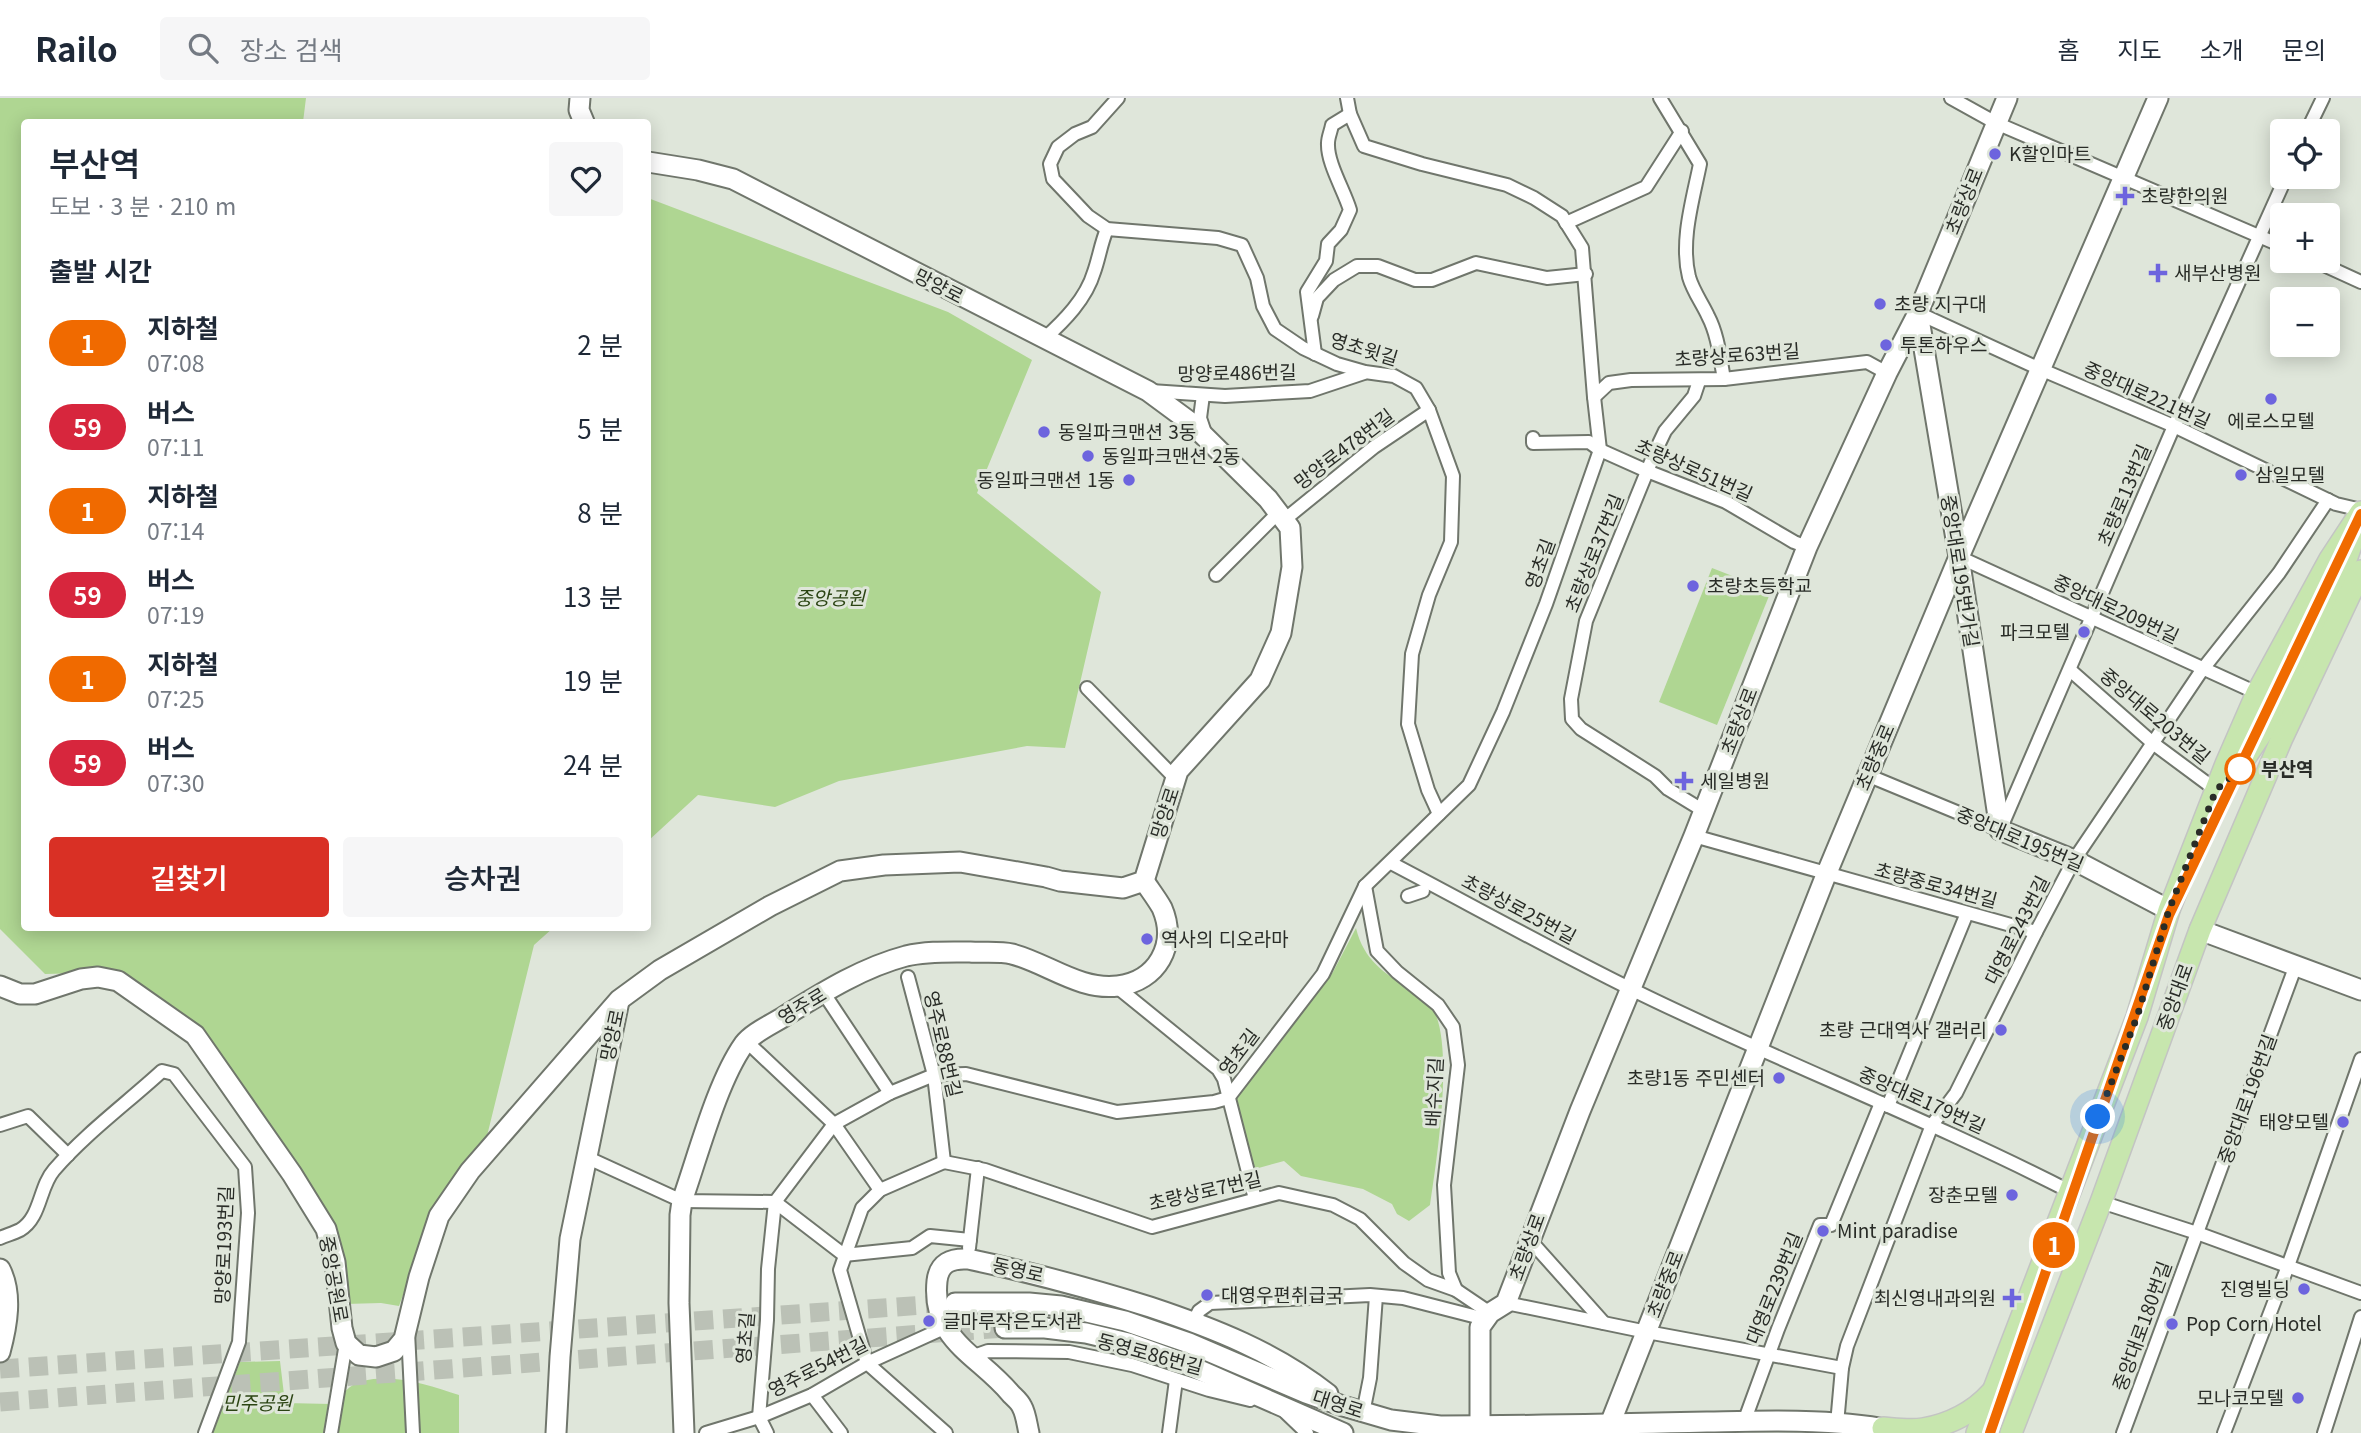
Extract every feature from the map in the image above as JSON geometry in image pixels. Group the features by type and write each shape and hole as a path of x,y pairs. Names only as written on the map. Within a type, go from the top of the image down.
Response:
{"main road":[{"name":"중앙대로","path":"1978,1433 2137,1017 2169,910 2216,790 2257,693 2330,559 2361,512"},
{"name":"중앙대로","path":"2216,790 2236,771 2285,697 2316,634 2345,564 2361,512"},
{"name":"중앙대로","path":"2016,1427 2200,930 2282,738 2361,571"},
{"path":"1893,1431 1921,1430 1950,1422 1980,1405 1995,1389"}],"street":[{"path":"580,98 579,110 583,119"},
{"path":"1044,339 1063,322 1081,299 1094,275 1107,229 1088,216 1053,179 1050,164 1058,147 1075,134 1092,127 1118,98"},
{"name":"영초길","path":"759,1417 775,1202 834,1124 890,1093 934,1075 966,1074 1116,1112 1214,1102 1228,1098 1323,974 1365,886 1469,785 1503,712 1546,604 1600,450 1582,248 1562,216 1507,185 1364,146 1350,114 1347,98"},
{"path":"1660,98 1700,164 1687,241 1689,276 1709,316 1717,340 1724,379"},
{"path":"1951,98 1996,123 2270,240"},
{"name":"초량상로","path":"1482,1430 1480,1326 1494,1311 1529,1238 1694,836 1807,548 1887,373 1918,313 2007,98"},
{"name":"초량중로","path":"1611,1424 1867,775 2158,98"},
{"path":"2312,119 2322,98"},
{"path":"1315,354 1307,292 1326,261 1328,244 1341,230 1350,210 1328,144 1332,125 1350,114"},
{"path":"1566,223 1646,187 1682,131"},
{"name":"망양로","path":"556,1433 559,1357 570,1239 619,1000 671,964 770,906 840,871 884,865 960,862 1060,881 1123,888 1144,881 1176,779 1183,765 1260,680 1281,632 1292,567 1290,527 1268,499 1189,422 1148,391 733,179 651,162"},
{"name":"초량로13번길","path":"2000,830 2174,426 2280,189"},
{"name":"영초윗길","path":"1107,229 1219,238 1242,246 1257,278 1263,306 1275,329 1315,354 1365,372 1394,376 1416,388 1429,410 1453,475 1451,542 1429,595 1412,654 1408,724 1428,790 1439,814"},
{"path":"1312,317 1317,298 1334,280 1357,267 1378,266 1415,279 1432,279 1476,264 1547,278 1586,274"},
{"path":"2340,272 2361,282"},
{"name":"중앙대로221번길","path":"1918,313 2174,426 2328,500 2361,512"},
{"name":"중앙대로195번가길","path":"1918,313 1959,557 2000,830"},
{"name":"초량상로63번길","path":"1594,397 1609,383 1631,380 1699,381 1867,362 1887,373"},
{"name":"망양로486번길","path":"1148,391 1203,395 1310,391 1365,372"},
{"name":"초량상로37번길","path":"1699,381 1695,396 1665,431 1586,621 1571,699 1572,719 1581,729 1704,811"},
{"path":"1203,395 1200,418 1206,439"},
{"name":"망양로478번길","path":"1216,575 1281,516 1429,410"},
{"name":"초량상로51번길","path":"1533,438 1533,443 1588,442 1647,471 1726,502 1807,548"},
{"name":"대영로243번길","path":"1837,1424 1842,1368 1847,1346 1932,1125 1956,1093 2074,860 2202,670 2278,573 2328,500"},
{"name":"중앙대로209번길","path":"1959,557 2257,693"},
{"name":"중앙대로203번길","path":"2070,670 2154,744 2216,790"},
{"path":"1087,688 1176,779"},
{"name":"중앙대로195번길","path":"1867,775 2074,860 2169,910"},
{"name":"초량중로34번길","path":"1694,836 2036,932"},
{"name":"초량상로25번길","path":"1391,863 1630,989 1758,1048"},
{"path":"1117,987 1139,980 1155,969 1164,953 1167,929 1162,908 1144,881"},
{"name":"배수지길","path":"1365,886 1377,951 1397,972 1438,1004 1453,1027 1458,1065 1444,1185 1449,1273 1456,1290"},
{"path":"1408,896 1423,891"},
{"path":"1885,1104 1968,913"},
{"path":"2200,930 2361,990"},
{"name":"영주로","path":"684,1433 679,1303 682,1201 717,1101 732,1064 746,1041 823,992 875,967 907,956 939,951 1011,954 1073,979 1117,987"},
{"name":"중앙대로196번길","path":"2197,1233 2296,965"},
{"name":"중앙공원로","path":"0,986 20,994 35,994 81,979 98,977 118,981 195,1035 327,1229 335,1262 346,1343 359,1355 376,1357 386,1355 400,1345 408,1328 419,1278 439,1216 495,1141 619,1000"},
{"name":"영주로88번길","path":"908,977 934,1075 944,1162"},
{"name":"영초길","path":"1117,987 1218,1069 1224,1079 1228,1098"},
{"path":"823,992 890,1093"},
{"path":"746,1041 834,1124 880,1190"},
{"name":"중앙대로179번길","path":"1758,1048 1932,1125 2069,1191"},
{"path":"2224,1433 2288,1266 2361,1059"},
{"name":"망양로193번길","path":"0,1238 22,1229 34,1216 39,1198 52,1172 68,1156 162,1071 174,1074 245,1167 248,1213 239,1342 205,1433"},
{"path":"1228,1098 1255,1199"},
{"name":"대영로239번길","path":"1744,1422 1820,1226 1831,1225 1885,1104"},
{"path":"0,1125 28,1115 68,1156"},
{"path":"586,1157 682,1201 775,1202 844,1255 912,1248 930,1236 969,1250 978,1168"},
{"path":"944,1162 880,1190 862,1208 841,1270 867,1363 946,1433"},
{"name":"초량상로7번길","path":"944,1162 978,1168 1152,1227 1279,1193 1333,1205 1360,1219 1404,1263 1428,1280 1456,1290 1494,1311"},
{"path":"2101,1202 2197,1233 2361,1293"},
{"name":"중앙대로180번길","path":"2123,1433 2197,1233"},
{"path":"1529,1238 1604,1323"},
{"name":"동영로","path":"944,1328 939,1314 938,1273 943,1264 969,1250 1194,1321 1259,1349 1282,1373 1322,1389 1343,1406"},
{"path":"0,1269 8,1307 0,1352"},
{"path":"1194,1321 1199,1311 1210,1303 1289,1297 1376,1296 1604,1323 1842,1368"},
{"path":"1363,1413 1370,1378 1376,1296"},
{"path":"955,1303 1062,1306 1112,1318 1282,1373"},
{"path":"2324,1433 2361,1317"},
{"path":"408,1328 413,1433"},
{"path":"944,1328 1022,1407 1029,1433"},
{"name":"영주로54번길","path":"706,1433 759,1417 812,1395 867,1363 944,1328"},
{"name":"대영로","path":"1005,1328 1045,1328 1086,1333 1128,1343 1181,1362 1343,1433"},
{"path":"331,1433 346,1343"},
{"name":"동영로86번길","path":"971,1357 988,1351 1069,1352 1132,1365 1227,1395 1275,1404"},
{"path":"1169,1433 1176,1380"},
{"path":"812,1395 841,1433"},
{"path":"1275,1404 1307,1433"},
{"name":"대영로","path":"1343,1406 1391,1420 1482,1430 1744,1422 1837,1424 1893,1431"},
{"path":"759,1417 767,1433"}],"green space":[{"path":"0,98 306,98 303,119 21,119 21,931 550,931 534,945 486,1140 433,1212 399,1306 381,1303 345,1304 340,1261 199,1030 124,972 45,974 0,929"},
{"name":"중앙공원","path":"651,199 948,312 1032,360 977,493 1101,592 1065,748 1027,746 839,781 775,807 698,795 651,838"},
{"path":"1712,568 1771,591 1717,725 1659,702"},
{"path":"1356,928 1364,949 1376,965 1429,1003 1437,1019 1442,1042 1442,1100 1430,1205 1409,1221 1397,1214 1392,1204 1363,1189 1301,1176 1284,1161 1255,1169 1231,1102 1268,1059 1333,972"},
{"name":"민주공원","path":"280,1361 285,1403 331,1404 358,1382 387,1378 412,1381 459,1395 459,1433 213,1433 240,1362"}],"tunnel":[{"path":"0,1369 954,1303"},
{"path":"0,1402 1005,1328"}],"metro line":[{"name":"1","path":"1990,1433 2169,915 2361,514"}],"place":[{"name":"K할인마트","path":"1995,154"},
{"name":"초량한의원","path":"2125,196"},
{"name":"새부산병원","path":"2158,273"},
{"name":"초량 지구대","path":"1880,304"},
{"name":"투톤하우스","path":"1886,345"},
{"name":"에로스모텔","path":"2271,399"},
{"name":"동일파크맨션 3동","path":"1044,432"},
{"name":"동일파크맨션 2동","path":"1088,456"},
{"name":"삼일모텔","path":"2241,475"},
{"name":"동일파크맨션 1동","path":"1129,480"},
{"name":"초량초등학교","path":"1693,586"},
{"name":"파크모텔","path":"2084,632"},
{"name":"부산역","path":"2240,769"},
{"name":"세일병원","path":"1684,781"},
{"name":"역사의 디오라마","path":"1147,939"},
{"name":"초량 근대역사 갤러리","path":"2001,1030"},
{"name":"초량1동 주민센터","path":"1779,1078"},
{"name":"태양모텔","path":"2343,1122"},
{"name":"장춘모텔","path":"2012,1195"},
{"name":"Mint paradise","path":"1823,1231"},
{"name":"진영빌딩","path":"2304,1289"},
{"name":"대영우편취급국","path":"1207,1295"},
{"name":"최신영내과의원","path":"2012,1298"},
{"name":"글마루작은도서관","path":"929,1321"},
{"name":"Pop Corn Hotel","path":"2172,1324"},
{"name":"모나코모텔","path":"2298,1398"}],"route":[{"path":"2098,1117 2137,1017 2169,910 2216,790 2240,769"}]}
